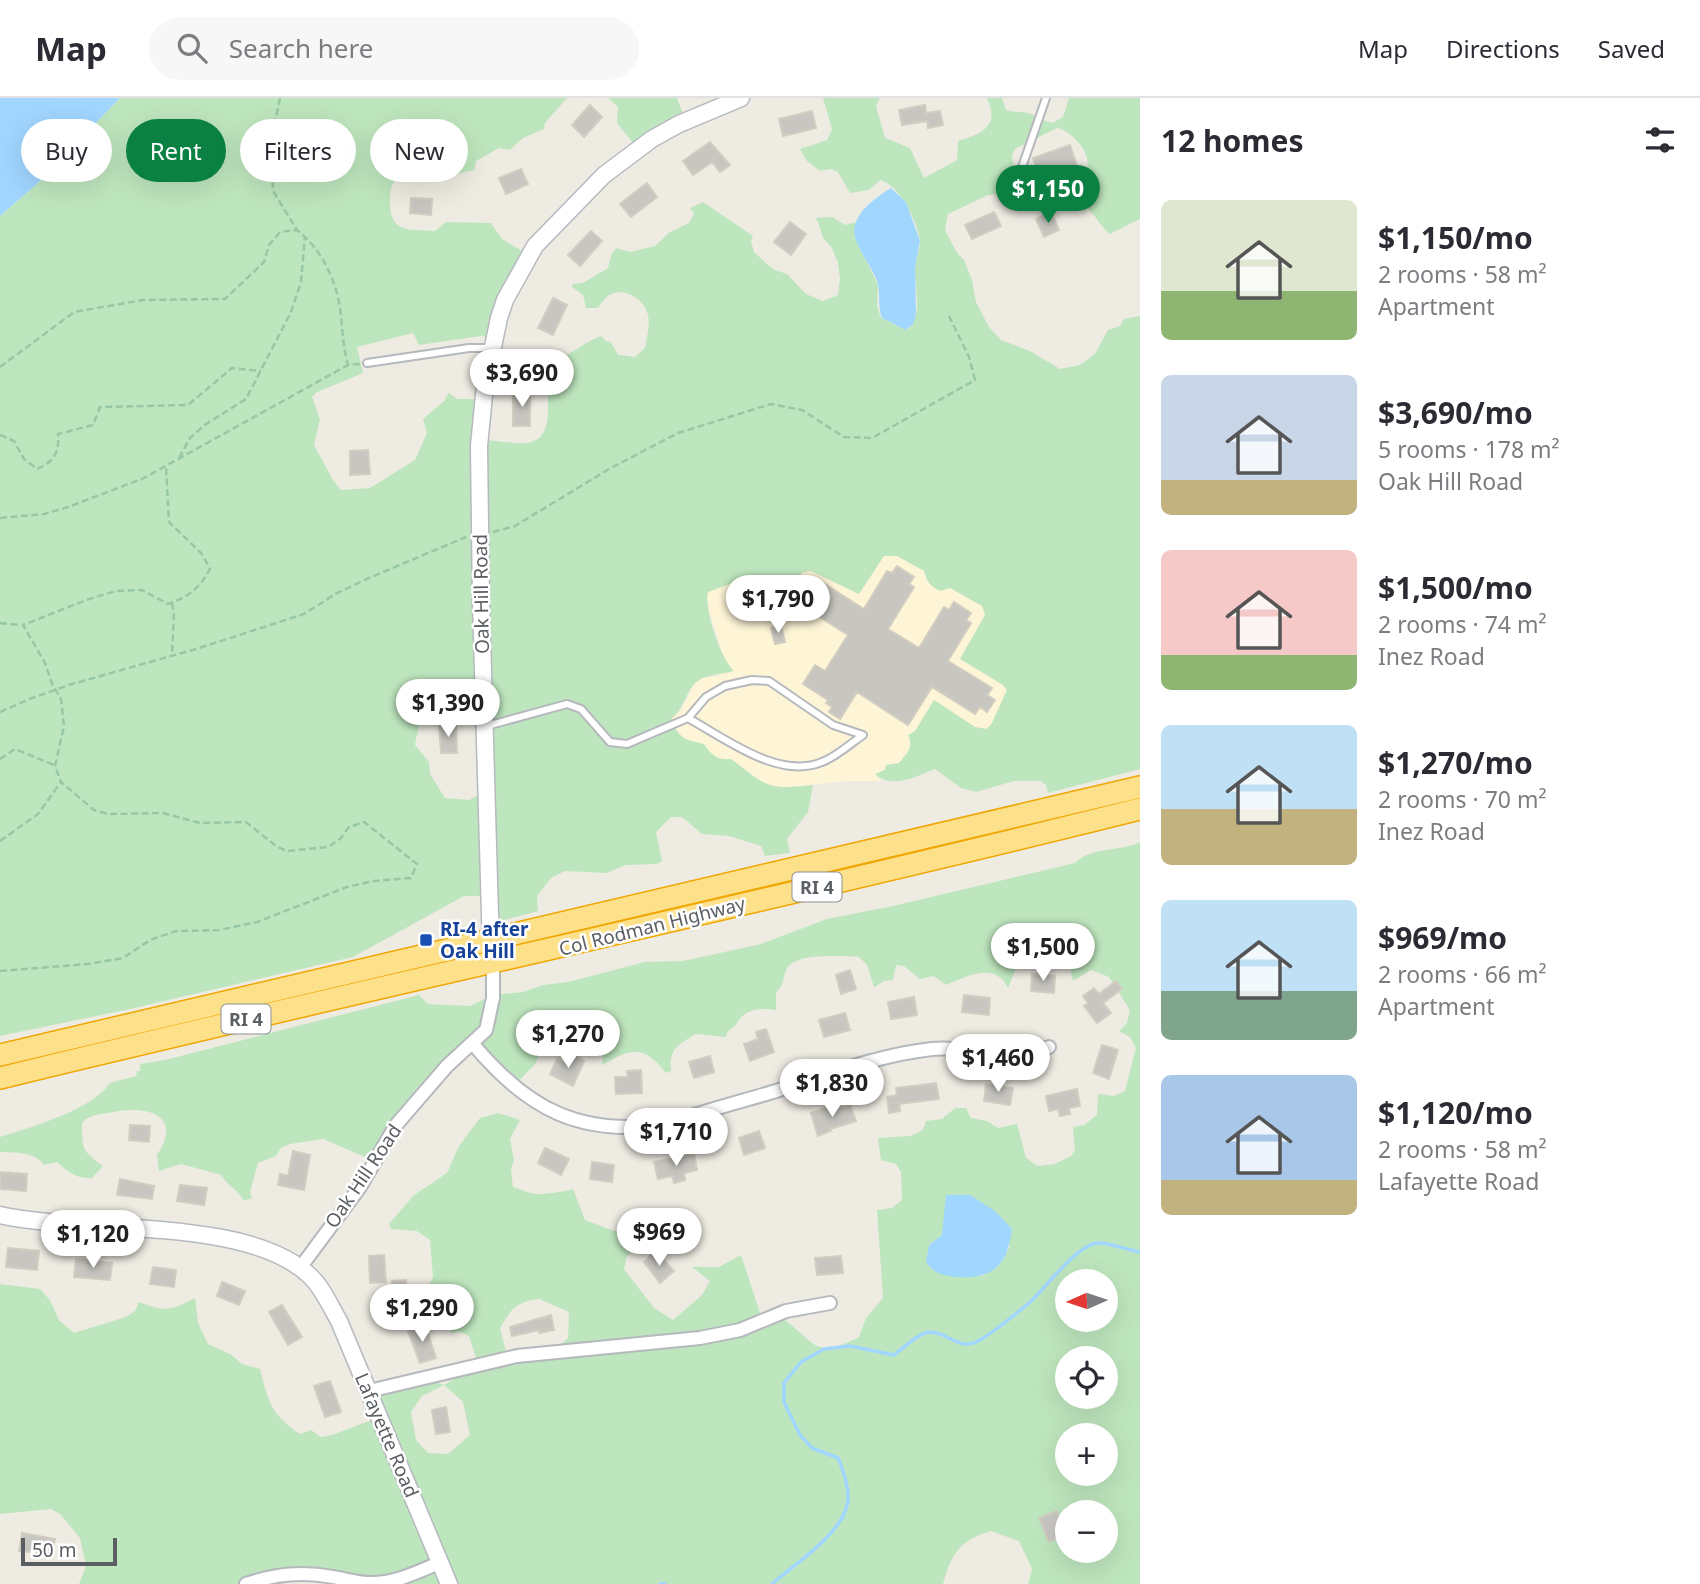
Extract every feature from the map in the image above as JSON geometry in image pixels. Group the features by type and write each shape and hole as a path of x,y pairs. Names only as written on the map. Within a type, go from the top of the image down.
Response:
{"highway":[{"name":"Col Rodman Highway","path":"0,1055 908,840 1140,788"},
{"name":"Col Rodman Highway","path":"0,1078 194,1030 493,963 1140,809"}],"street":[{"name":"Oak Hill Road","path":"300,1268 360,1187 381,1146 396,1125 447,1066 486,1030 491,1015 493,963 489,941 479,446 485,385 505,300 535,246 604,175 652,139 679,124 741,98"},
{"path":"473,1044 507,1082 545,1107 593,1125 644,1128 668,1124 845,1068 934,1048 1023,1052 1049,1047"},
{"name":"Lafayette Road","path":"0,1215 229,1239 275,1253 300,1268 322,1290 339,1321 449,1584"},
{"path":"369,1391 517,1356 700,1338 740,1330 786,1311 830,1303"},
{"path":"246,1584 279,1574 305,1573 370,1583 385,1582 419,1573 439,1563"}],"lane":[{"path":"1022,205 1022,167 1046,98"},
{"path":"367,363 469,348 492,348"},
{"path":"485,726 567,704 581,709 610,742 626,744 688,718 706,697 724,686 751,680 769,681 833,725 863,735 822,762 789,768 768,762 688,718"}],"path":[{"path":"280,98 271,142 273,191 297,230 312,242 328,267 341,314 342,344 348,365"},
{"path":"0,366 74,312 143,300 225,299 264,262 269,244 280,232 297,230"},
{"path":"178,461 190,438 206,424 246,399 291,312 301,282 305,236"},
{"path":"0,712 56,690 304,614 337,593 463,538 515,526 678,433 771,404 802,410 844,438 872,438 975,380 969,356 949,316"},
{"path":"0,518 44,514 142,479 348,365 367,363"},
{"path":"0,435 14,441 24,459 37,469 51,463 59,450 58,434 93,425 100,407 188,405 232,368 261,371"},
{"path":"0,623 23,625 116,591 142,590 168,604 186,597 202,584 210,569 202,554 169,522 166,467"},
{"path":"172,603 172,655"},
{"path":"0,971 88,964 123,958 150,940 176,931 219,930 257,922 347,887 374,881 411,878 417,864 364,822 349,827 340,839 328,847 287,851 276,846 246,822 200,823 163,813 108,814 94,810 61,782 55,766 64,726 61,699 45,663 23,625"},
{"path":"0,759 15,749 55,766"},
{"path":"0,841 38,814 61,782"}],"shaded area":[{"path":"884,556 897,556 924,571 927,581 950,588 982,606 985,615 960,659 1007,690 991,725 986,729 975,727 934,701 915,731 910,749 899,763 886,765 885,770 876,775 881,781 846,781 779,788 764,784 731,759 722,760 711,755 704,744 685,740 674,726 672,718 680,712 694,685 701,678 719,676 725,662 706,600 708,592 754,575 763,584 769,606 794,586 802,572 811,571 859,594"}],"green space":[{"path":"120,98 567,98 545,123 544,129 523,138 510,150 499,148 476,161 474,170 468,171 468,119 370,119 370,182 394,182 390,195 391,212 397,224 402,228 435,231 446,222 491,223 502,239 529,255 497,337 481,336 419,345 413,333 357,347 363,373 317,392 312,397 320,419 314,445 333,480 341,490 370,488 415,460 427,433 423,419 444,401 449,393 457,399 487,399 485,440 529,443 543,434 548,409 544,377 526,371 534,360 563,357 601,336 611,342 618,355 635,357 645,348 647,336 649,319 643,305 635,297 619,292 609,295 598,308 586,308 583,295 572,287 573,284 583,283 608,268 616,248 630,252 655,246 670,232 689,223 694,214 690,208 703,202 753,236 751,241 754,252 768,265 787,274 806,294 823,301 838,295 840,279 832,248 823,238 815,218 832,217 845,225 855,222 855,237 878,285 877,306 881,318 907,330 917,309 915,268 920,241 916,224 900,196 887,183 880,180 869,190 850,193 838,172 830,169 820,171 807,161 800,149 827,140 832,129 823,98 880,98 876,106 885,138 910,148 924,178 957,160 958,141 981,132 990,122 987,98 1002,98 1006,110 1028,113 1053,123 1063,117 1069,98 1140,98 1140,219 1110,234 1081,203 1042,196 1075,181 1087,169 1088,161 1082,147 1070,134 1057,128 1015,149 1012,156 1015,178 1002,194 988,195 948,214 945,230 957,253 964,260 972,280 976,302 989,327 1001,340 1030,351 1060,369 1080,365 1095,354 1108,330 1120,326 1124,319 1140,316 1140,769 1048,793 1046,785 1041,781 1014,781 976,792 961,788 935,769 905,780 882,779 875,774 885,770 886,765 899,763 905,756 910,746 908,735 915,731 934,700 975,727 986,729 991,725 1007,690 960,659 985,615 982,606 950,588 940,591 929,583 924,571 897,556 884,556 859,594 811,571 802,572 783,609 774,612 769,606 763,584 754,575 708,592 708,610 714,633 723,655 734,671 699,680 672,718 676,730 683,737 704,744 718,758 731,759 761,781 786,787 813,785 808,812 787,839 790,853 765,856 761,846 729,836 702,834 682,817 671,817 656,832 662,861 657,864 626,865 606,873 565,871 551,878 537,896 538,911 489,924 487,896 464,896 353,957 0,1036 0,216 39,182 112,182 112,119 100,119","holes":["434,707 463,709 483,722 483,793 469,800 445,798 430,774 429,762 415,745 420,718"]},
{"path":"608,98 677,98 686,122 637,148 617,123 618,107"},
{"path":"1140,842 1140,1584 1028,1584 1032,1569 1019,1541 991,1531 972,1539 958,1550 943,1584 350,1584 311,1574 259,1584 79,1584 86,1566 80,1538 60,1514 51,1509 0,1514 0,1284 40,1289 50,1300 59,1320 74,1333 126,1317 135,1311 139,1302 167,1309 195,1298 198,1323 208,1344 230,1354 242,1364 260,1369 272,1406 290,1427 300,1434 311,1430 321,1437 332,1435 377,1418 370,1398 424,1378 444,1385 478,1364 469,1336 460,1332 450,1333 458,1315 452,1300 429,1285 433,1277 430,1240 417,1231 391,1229 389,1224 414,1195 447,1173 459,1146 480,1118 498,1113 520,1120 510,1139 514,1160 511,1169 513,1187 539,1194 573,1189 585,1220 614,1231 640,1226 649,1236 627,1256 624,1269 654,1308 673,1320 702,1295 710,1281 692,1267 719,1267 741,1255 762,1319 778,1315 814,1344 831,1347 859,1337 866,1318 883,1298 877,1210 892,1208 902,1200 901,1172 896,1164 881,1160 878,1138 910,1136 923,1130 926,1121 942,1119 955,1108 966,1108 971,1118 987,1121 998,1128 1017,1124 1026,1158 1038,1166 1055,1164 1071,1156 1075,1150 1073,1127 1084,1125 1097,1115 1098,1094 1114,1096 1125,1091 1136,1048 1130,1037 1119,1031 1127,1023 1130,1010 1109,977 1091,970 1073,981 1069,963 1058,958 1038,955 1020,959 1008,988 1003,980 989,973 972,975 946,985 934,976 920,979 904,966 896,965 893,980 884,981 874,987 867,965 859,957 821,956 801,959 788,967 776,993 776,1010 761,1009 746,1013 727,1032 726,1037 696,1034 676,1048 671,1071 666,1073 651,1057 637,1052 629,1052 602,1065 601,1040 590,1018 551,1026 542,1041 536,1063 514,1086 469,1047 372,1160 323,1139 290,1144 281,1148 276,1156 258,1163 250,1192 252,1198 244,1201 221,1175 181,1164 159,1171 157,1155 166,1130 164,1122 149,1112 113,1112 93,1116 82,1123 85,1149 103,1166 92,1178 73,1174 57,1162 44,1165 30,1155 0,1152 0,1137 44,1123 75,1109 101,1093 110,1083 136,1076 137,1071 140,1071 140,1064 165,1060 419,995 428,1004 470,1006 493,995 523,992 645,962 683,961 761,944 827,919 1075,863 1098,852","holes":["942,1235 1010,1246 997,1268 982,1276 929,1245","539,1299 569,1312 568,1338 553,1352 507,1356 500,1328 519,1304","444,1385 463,1402 470,1435 448,1454 428,1453 416,1440 411,1412 422,1396"]}],"water":[{"path":"0,98 120,98 100,119 21,119 21,182 39,182 0,216"},
{"path":"891,188 906,202 920,241 915,268 916,314 913,324 906,330 882,318 877,281 859,248 854,229 865,208"},
{"path":"946,1195 970,1195 995,1211 1012,1229 1005,1255 1000,1264 990,1272 968,1277 945,1275 936,1272 926,1262 929,1245 942,1235"}],"building":[{"path":"590,105 602,117 584,137 572,125"},
{"path":"925,105 926,113 940,111 943,125 928,128 927,121 902,125 899,110"},
{"path":"812,111 816,128 783,136 779,119"},
{"path":"710,142 730,165 720,172 712,162 693,175 683,161"},
{"path":"1070,145 1077,166 1040,177 1033,158"},
{"path":"521,169 528,184 506,194 499,178"},
{"path":"647,183 657,197 631,217 620,204"},
{"path":"411,198 432,199 431,215 410,213"},
{"path":"994,212 1001,226 972,239 965,225"},
{"path":"1051,212 1059,230 1044,237 1036,219"},
{"path":"790,222 806,234 791,255 774,242"},
{"path":"591,231 602,241 580,266 568,255"},
{"path":"553,298 567,305 553,335 538,328"},
{"path":"513,392 530,392 530,426 513,426"},
{"path":"368,450 370,474 350,475 350,451"},
{"path":"897,566 914,577 909,584 914,587 888,629 919,648 944,607 949,610 954,602 971,613 966,620 971,623 948,661 992,688 987,695 995,700 987,712 980,707 975,714 932,687 908,725 857,692 840,719 829,712 832,707 826,703 828,700 803,684 815,665 825,671 848,635 804,607 808,600 801,596 808,584 816,588 820,581 864,609 887,571 892,573"},
{"path":"781,626 785,642 775,644 771,628"},
{"path":"439,725 456,725 457,753 441,753"},
{"path":"850,970 856,989 841,994 836,975"},
{"path":"1032,974 1055,976 1054,993 1031,991"},
{"path":"1116,981 1122,989 1103,1003 1111,1013 1097,1023 1084,1006 1088,1003 1083,996 1094,988 1099,994"},
{"path":"964,995 990,998 989,1015 962,1012"},
{"path":"914,997 917,1015 891,1019 888,1002"},
{"path":"845,1013 850,1030 824,1037 819,1020"},
{"path":"766,1029 774,1052 750,1061 744,1044 758,1039 756,1032"},
{"path":"1102,1045 1118,1050 1109,1079 1093,1073"},
{"path":"574,1056 584,1061 573,1086 550,1074 557,1059 569,1065"},
{"path":"710,1056 714,1072 694,1078 689,1062"},
{"path":"641,1070 642,1093 616,1094 615,1077 628,1077 627,1071"},
{"path":"936,1083 939,1099 899,1104 900,1111 889,1113 887,1097 897,1095 896,1088"},
{"path":"986,1084 1013,1088 1010,1105 984,1101"},
{"path":"1077,1089 1080,1106 1069,1108 1070,1114 1060,1116 1058,1109 1049,1111 1046,1096"},
{"path":"835,1105 837,1109 850,1105 856,1121 830,1129 831,1131 818,1136 811,1113"},
{"path":"130,1125 150,1126 149,1142 129,1140"},
{"path":"759,1131 765,1148 744,1155 739,1138"},
{"path":"545,1148 569,1159 561,1175 538,1163"},
{"path":"293,1151 310,1155 304,1190 278,1185 280,1174 288,1176"},
{"path":"694,1154 697,1170 684,1173 685,1180 674,1183 672,1176 658,1179 654,1162"},
{"path":"592,1162 614,1165 612,1182 590,1179"},
{"path":"0,1172 27,1174 26,1191 0,1189"},
{"path":"120,1179 154,1186 152,1199 117,1195"},
{"path":"180,1185 207,1188 204,1205 177,1201"},
{"path":"8,1248 39,1251 37,1270 6,1267"},
{"path":"653,1253 660,1262 663,1259 674,1271 660,1283 644,1262"},
{"path":"384,1255 386,1282 370,1283 369,1256"},
{"path":"841,1256 843,1273 817,1275 815,1258"},
{"path":"76,1259 112,1263 110,1280 74,1277"},
{"path":"153,1267 176,1270 174,1287 150,1284"},
{"path":"406,1280 407,1296 392,1297 392,1281"},
{"path":"222,1282 245,1291 239,1305 217,1296"},
{"path":"282,1305 302,1337 288,1345 269,1312"},
{"path":"551,1315 554,1330 539,1333 539,1330 512,1336 510,1327"},
{"path":"425,1325 436,1358 420,1363 408,1331"},
{"path":"330,1381 341,1412 325,1417 314,1386"},
{"path":"446,1407 450,1432 436,1434 432,1410"},
{"path":"1055,1512 1055,1540 1049,1542 1039,1518"},
{"path":"22,1533 55,1539 52,1554 19,1551"}],"waterway":[{"path":"772,1584 826,1539 842,1517 848,1500 846,1482 838,1458 812,1448 800,1435 784,1402 784,1383 801,1362 824,1349 850,1346 894,1355 916,1338 930,1332 970,1344 995,1330 1029,1303 1071,1259 1090,1245 1103,1243 1140,1252"},
{"path":"660,1584 665,1584"}],"place":[{"name":"RI-4 after Oak Hill","path":"426,940"}]}
